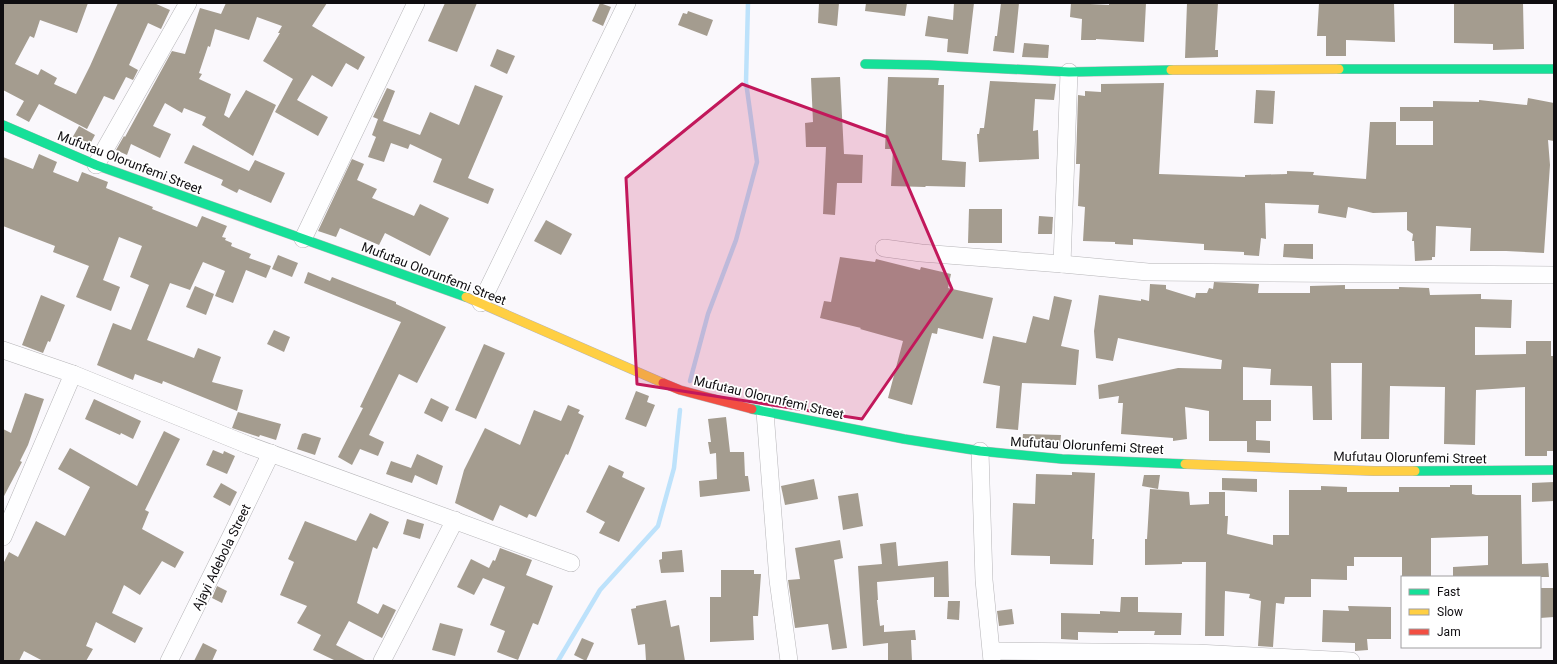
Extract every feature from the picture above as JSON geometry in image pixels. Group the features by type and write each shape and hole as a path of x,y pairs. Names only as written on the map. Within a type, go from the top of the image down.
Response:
{"street":[{"path":"96,165 188,3"},
{"path":"303,239 416,3"},
{"path":"481,303 627,3"},
{"path":"864,64 928,65 1069,72 1254,69 1554,69"},
{"path":"1062,264 1069,72"},
{"name":"Mufutau Olorunfemi Street","path":"3,125 96,165 459,294 680,390 765,412 904,439 980,451 1062,459 1374,471 1554,470"},
{"path":"884,248 921,254 1148,272 1554,275"},
{"path":"3,350 73,374 271,453 571,563"},
{"path":"3,537 73,374"},
{"path":"765,412 778,580 789,661"},
{"path":"980,451 984,580 992,656 1198,657 1351,661"},
{"name":"Ajayi Adebola Street","path":"169,661 271,453"},
{"path":"382,661 455,520"}],"highlighted area":[{"path":"742,84 887,137 952,289 862,419 637,384 626,178"}],"building":[{"path":"3,3 88,3 77,33 40,20 34,38 30,36 15,64 38,75 41,69 57,78 54,84 76,94 118,3 154,3 170,10 161,29 148,23 129,65 138,70 133,80 126,77 114,100 104,96 87,129 39,104 29,122 16,115 24,101 3,90"},
{"path":"226,3 327,3 312,26 365,57 358,70 346,63 332,87 312,75 297,100 328,117 318,136 275,112 293,79 263,61 280,33 278,33 282,26 257,17 249,40 215,29 210,47 208,46 199,73 202,74 199,79 231,94 224,115 229,118 246,90 276,105 253,156 202,125 206,117 184,108 182,113 165,103 153,126 171,134 160,158 131,144 127,155 116,150 124,136 125,137 172,51 185,54 200,8 221,14"},
{"path":"445,3 477,3 457,52 428,41"},
{"path":"600,3 611,7 603,26 592,21"},
{"path":"819,3 839,3 837,26 818,23"},
{"path":"866,3 907,3 905,16 865,11"},
{"path":"954,3 974,3 968,54 947,52 948,39 925,36 928,16 953,20"},
{"path":"1001,3 1019,3 1014,53 993,51 995,36 997,36"},
{"path":"1071,3 1109,5 1109,3 1146,3 1144,42 1096,39 1081,40 1082,19 1070,17"},
{"path":"1187,3 1218,3 1215,50 1218,50 1218,57 1185,58"},
{"path":"1319,3 1394,3 1395,42 1346,40 1346,56 1326,56 1326,36 1317,36"},
{"path":"1454,3 1523,3 1524,49 1493,50 1493,44 1454,43"},
{"path":"688,11 713,20 707,36 678,25 683,13 687,14"},
{"path":"1024,43 1049,45 1048,58 1022,57"},
{"path":"497,49 515,56 507,74 490,66"},
{"path":"840,77 844,154 863,155 862,183 837,183 835,215 823,214 826,147 806,147 805,123 813,122 811,78"},
{"path":"888,77 939,78 938,85 944,85 942,160 966,162 965,187 891,186 893,149 885,149"},
{"path":"990,81 1056,84 1054,100 1035,99 1033,131 1038,130 1039,159 979,162 977,134 979,134 980,128 984,128"},
{"path":"1164,83 1159,174 1245,177 1245,175 1287,174 1287,171 1314,172 1313,175 1366,179 1370,122 1396,122 1396,145 1433,145 1433,121 1400,121 1400,107 1433,107 1433,101 1479,102 1479,100 1527,105 1528,98 1554,103 1554,141 1548,140 1550,165 1544,253 1470,251 1471,228 1436,226 1435,257 1432,257 1432,260 1415,261 1414,241 1412,241 1413,234 1407,230 1407,212 1373,213 1348,207 1346,218 1318,213 1319,205 1265,203 1266,239 1261,238 1259,256 1244,255 1244,252 1204,250 1204,244 1133,239 1133,245 1115,244 1115,242 1083,241 1085,207 1078,206 1080,164 1076,164 1078,95 1085,96 1085,91 1101,92 1101,84"},
{"path":"475,85 503,96 468,178 494,189 488,204 433,182 442,159 410,144 408,149 391,143 384,162 368,157 376,137 372,135 378,119 373,117 387,88 395,91 383,121 420,135 430,112 459,125"},
{"path":"1256,90 1275,91 1273,124 1254,123"},
{"path":"79,126 95,135 88,148 71,140"},
{"path":"193,145 249,171 255,160 285,173 271,203 239,189 237,193 221,185 223,180 184,163"},
{"path":"39,154 57,162 53,172 78,182 82,172 108,182 106,188 197,227 202,216 227,226 222,237 226,238 225,240 232,243 231,246 251,254 249,258 271,266 266,278 246,270 233,303 215,296 225,271 203,262 190,290 170,283 147,340 194,358 198,348 221,357 212,382 243,390 237,411 163,381 162,384 135,374 133,380 97,365 113,323 131,330 149,285 130,277 142,246 119,237 103,280 120,287 111,311 76,297 89,266 53,252 55,246 3,226 3,157 33,169"},
{"path":"352,159 364,164 357,180 377,189 372,198 414,216 420,204 449,218 430,256 385,233 379,245 340,228 336,237 318,231"},
{"path":"969,209 1002,209 1002,243 968,243"},
{"path":"1039,216 1053,217 1052,234 1038,234"},
{"path":"546,220 572,234 561,255 534,241"},
{"path":"1284,244 1313,244 1313,259 1283,257"},
{"path":"278,255 298,263 292,277 272,269"},
{"path":"840,257 875,262 876,259 920,270 921,267 951,274 948,288 993,298 983,339 938,328 937,334 932,333 912,405 888,398 903,341 860,329 861,328 820,318 824,301 831,302"},
{"path":"308,272 330,281 332,277 396,302 396,304 446,327 417,383 399,374 369,435 384,442 378,456 360,449 352,465 338,457 363,408 360,407 401,322 304,283"},
{"path":"1214,282 1259,284 1258,293 1310,293 1310,286 1345,285 1345,289 1399,289 1399,287 1429,288 1430,295 1481,294 1481,299 1512,300 1511,328 1475,327 1475,355 1526,354 1526,341 1551,341 1551,356 1554,356 1554,451 1547,451 1547,456 1525,456 1525,387 1476,390 1475,445 1444,444 1445,387 1390,386 1389,439 1361,439 1362,363 1331,363 1332,420 1313,420 1312,386 1270,385 1271,369 1243,367 1243,400 1271,400 1271,421 1256,421 1256,440 1270,441 1270,453 1247,452 1247,441 1209,441 1209,411 1185,407 1187,439 1173,441 1173,438 1121,434 1123,403 1118,403 1119,396 1099,399 1098,385 1178,368 1221,369 1222,360 1118,338 1113,361 1096,358 1094,331 1099,295 1149,301 1150,284 1166,285 1166,289 1195,298 1196,293 1207,293 1209,288 1213,289"},
{"path":"195,286 214,294 206,315 186,307"},
{"path":"41,295 65,305 50,342 48,341 43,353 22,345"},
{"path":"1054,296 1072,300 1061,346 1079,350 1076,385 1022,383 1018,430 996,428 1000,386 983,383 993,336 1026,343 1033,316 1049,320"},
{"path":"274,330 290,337 284,352 267,344"},
{"path":"484,344 505,353 476,419 455,410"},
{"path":"636,391 649,396 647,402 655,405 646,427 625,419"},
{"path":"25,393 44,399 28,445 20,461 22,462 3,498 3,429 11,433"},
{"path":"431,398 449,407 442,422 424,413"},
{"path":"94,399 141,421 133,439 121,433 120,435 85,419"},
{"path":"568,405 580,410 578,413 584,416 568,455 566,454 536,517 529,514 527,518 500,505 493,521 455,503 464,470 485,428 520,445 534,410 561,421"},
{"path":"238,412 281,424 276,440 260,435 259,437 232,428"},
{"path":"726,417 730,452 744,452 745,476 748,476 750,491 700,497 699,481 717,479 716,453 710,454 708,442 711,442 708,419"},
{"path":"164,431 180,439 145,510 149,512 142,529 184,552 175,568 162,561 140,595 124,585 112,613 143,628 135,643 96,622 86,646 93,649 86,661 43,661 24,651 19,661 3,661 3,564 9,552 18,557 36,521 65,536 90,487 58,469 70,448 137,486"},
{"path":"305,433 321,438 315,455 297,449 302,434"},
{"path":"1023,434 1061,435 1060,446 1022,443"},
{"path":"213,450 223,454 224,451 235,456 227,474 206,465"},
{"path":"417,454 443,466 437,485 415,475 412,483 386,474 391,461 411,468"},
{"path":"609,465 624,472 622,477 645,488 619,542 599,533 605,522 586,512"},
{"path":"1072,472 1095,473 1092,539 1094,539 1093,565 1050,564 1050,556 1011,555 1013,503 1035,504 1036,474 1072,475"},
{"path":"1144,475 1160,475 1158,489 1142,486"},
{"path":"1222,478 1257,479 1257,492 1222,490"},
{"path":"814,479 818,499 785,505 781,486"},
{"path":"1554,482 1554,501 1532,502 1532,483"},
{"path":"221,483 237,492 230,506 213,497"},
{"path":"1450,485 1472,485 1472,494 1476,495 1521,495 1522,564 1548,563 1549,577 1453,576 1453,567 1488,565 1488,536 1431,538 1431,576 1402,576 1402,557 1354,557 1354,566 1347,566 1347,580 1311,579 1311,597 1285,597 1284,604 1276,603 1273,647 1258,646 1261,601 1249,598 1250,594 1225,591 1224,636 1205,636 1206,562 1145,565 1145,539 1147,539 1150,489 1189,492 1190,505 1209,504 1209,492 1225,492 1225,516 1228,516 1227,534 1273,545 1273,535 1289,535 1289,490 1321,490 1321,486 1347,487 1347,492 1399,492 1399,487 1450,487"},
{"path":"858,493 863,526 843,530 838,496"},
{"path":"370,513 389,522 377,549 373,547 357,603 378,614 383,604 396,610 382,638 349,621 336,645 367,661 336,661 313,650 321,635 297,623 307,606 280,595 294,562 288,559 305,521 356,541"},
{"path":"407,519 424,524 420,539 403,534"},
{"path":"840,540 843,558 834,560 847,648 832,650 828,624 795,628 788,580 800,579 795,548"},
{"path":"896,542 898,566 948,561 949,597 934,597 934,577 877,582 877,600 880,626 884,625 884,632 915,630 916,640 911,640 912,661 888,661 888,643 863,646 858,566 882,564 880,544"},
{"path":"500,548 532,560 526,575 553,586 538,625 533,623 518,660 497,652 505,631 490,625 505,587 483,578 474,595 457,587 471,559 489,568 493,560 495,561"},
{"path":"682,550 684,572 661,573 659,560 662,559 662,552"},
{"path":"721,570 754,570 754,574 761,574 758,616 753,616 754,640 710,642 710,597 721,597"},
{"path":"217,586 227,591 222,603 212,598"},
{"path":"1541,588 1554,588 1554,617 1541,618"},
{"path":"1121,597 1138,597 1138,612 1182,613 1181,635 1154,635 1155,631 1118,631 1118,633 1078,632 1078,640 1061,639 1061,613 1100,614 1100,611 1120,612"},
{"path":"666,600 671,627 679,625 685,661 646,661 645,644 638,645 631,609 636,608 636,606"},
{"path":"948,601 960,601 959,620 947,619"},
{"path":"1348,606 1391,607 1391,639 1367,639 1368,650 1355,651 1355,643 1322,642 1323,610 1349,611"},
{"path":"1012,609 1014,624 999,626 997,611"},
{"path":"440,623 463,629 455,656 432,650"},
{"path":"582,638 594,643 586,661 574,655"},
{"path":"203,643 217,650 212,661 194,661"}],"waterway":[{"path":"690,381 708,314 736,240 757,162 746,82 748,3"},
{"path":"558,661 600,590 658,526 674,468 680,410"}],"traffic: fast":[{"path":"865,64 928,65 1069,72 1171,70"},
{"path":"1339,69 1554,69"},
{"path":"3,125 96,165 466,297"},
{"path":"752,409 904,439 980,451 1062,459 1185,464"},
{"path":"1415,471 1554,470"}],"traffic: slow":[{"path":"1171,70 1339,69"},
{"path":"466,297 663,383"},
{"path":"1185,464 1374,471 1415,471"}],"traffic: jam":[{"path":"663,383 680,390 752,409"}]}
